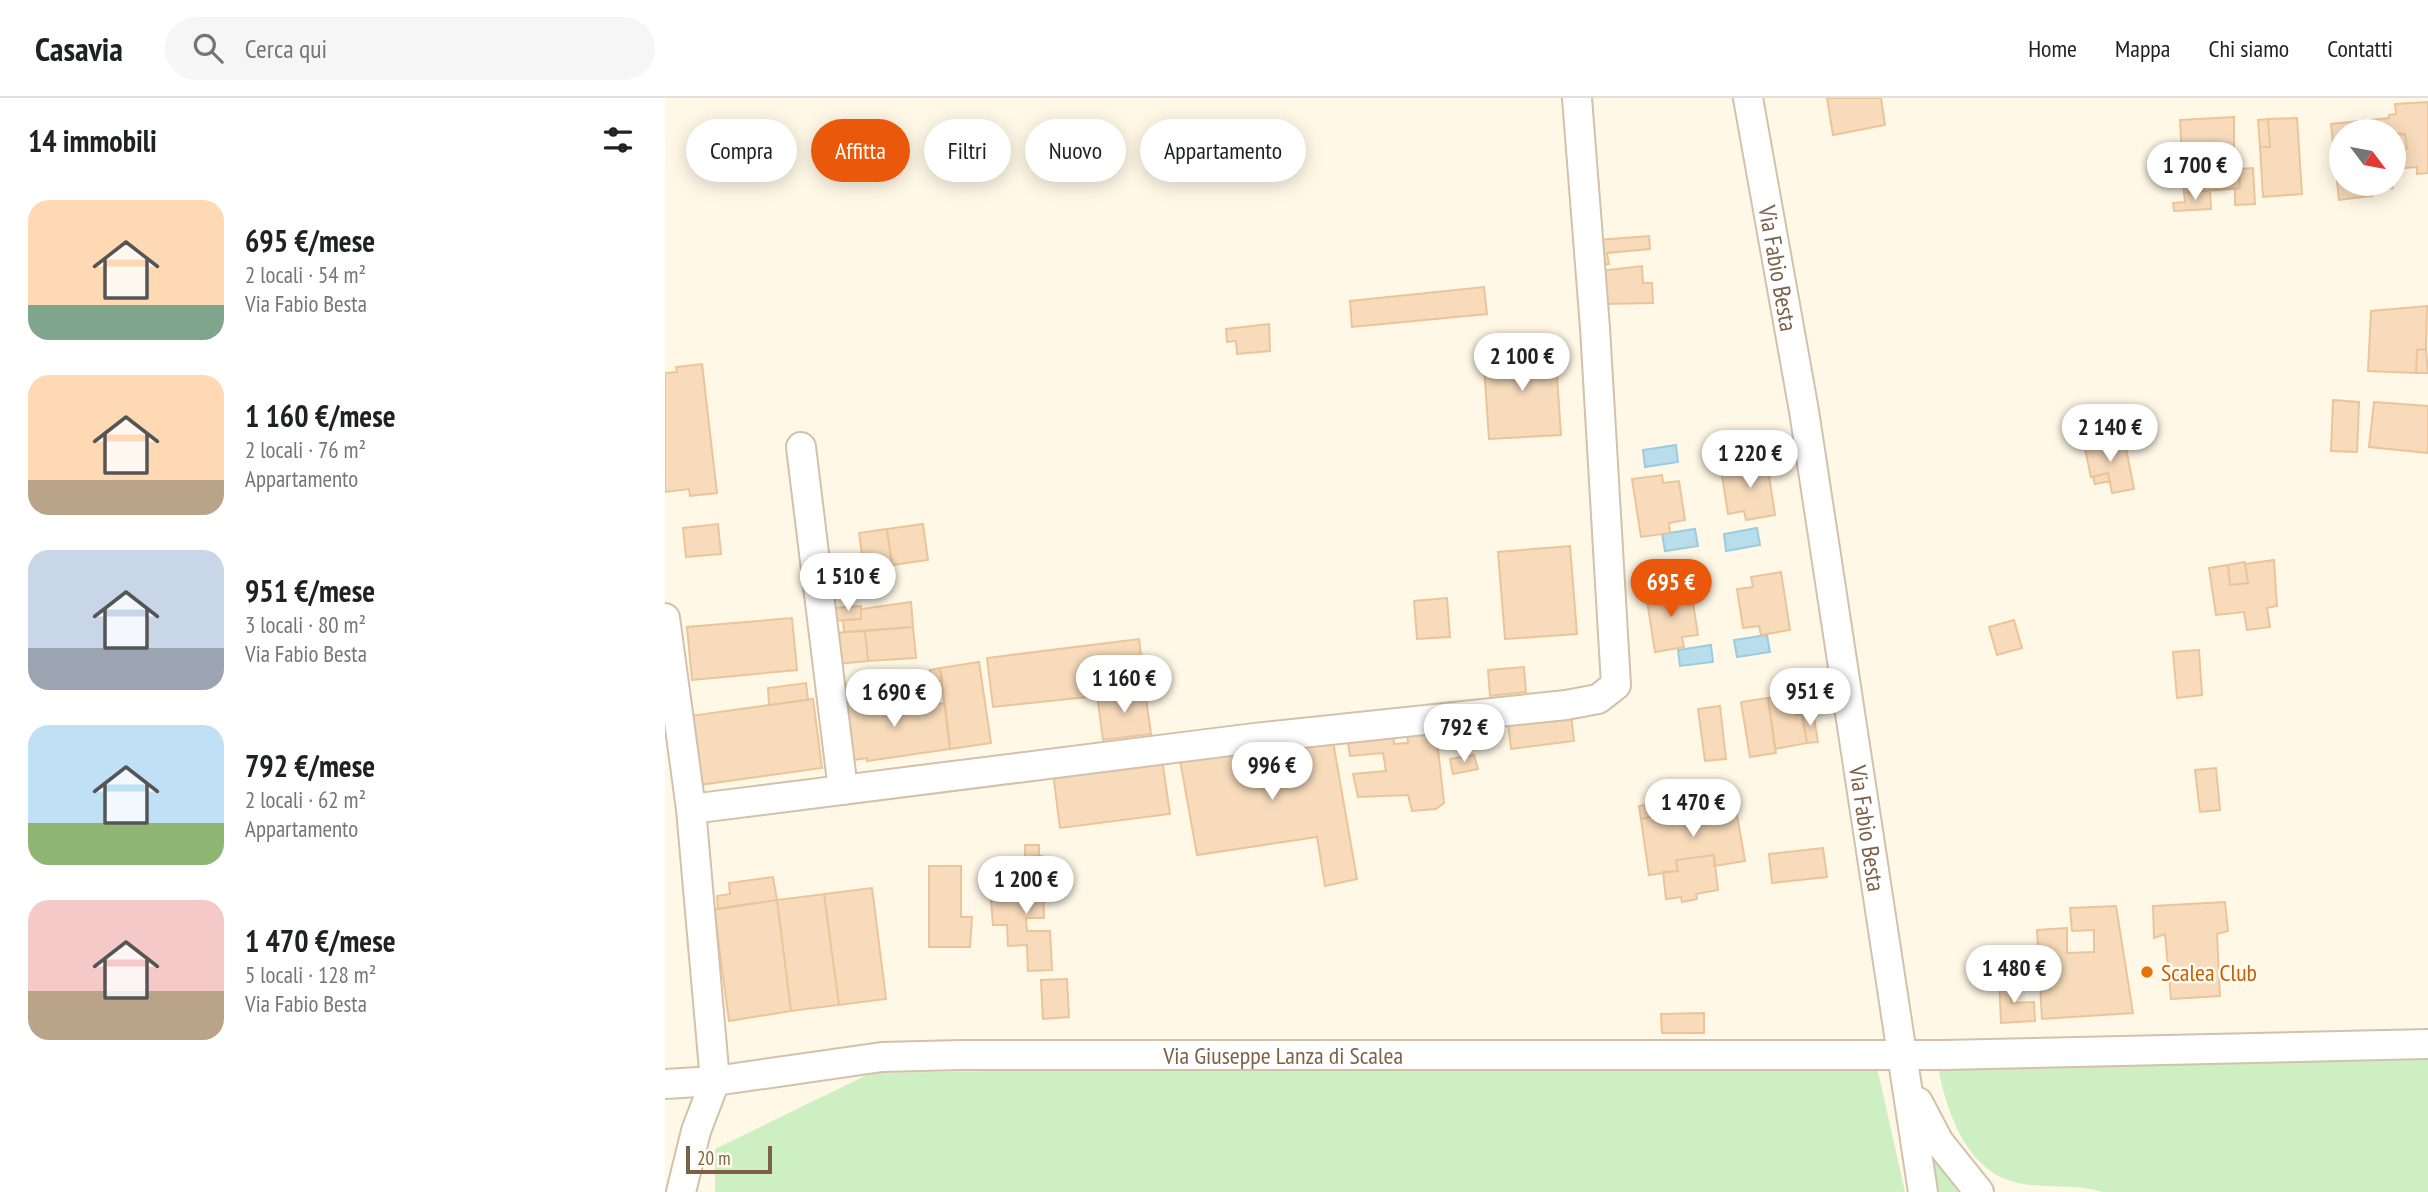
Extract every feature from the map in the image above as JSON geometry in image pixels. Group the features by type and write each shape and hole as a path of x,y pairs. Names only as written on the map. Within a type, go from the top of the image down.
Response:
{"street":[{"path":"691,809 1254,738 1566,705 1598,699 1616,685 1595,328 1577,98"},
{"name":"Via Fabio Besta","path":"1748,98 1806,425 1923,1192"},
{"path":"801,447 843,790"},
{"path":"665,618 691,809 715,1081 696,1131 681,1192"},
{"name":"Via Giuseppe Lanza di Scalea","path":"665,1084 715,1081 882,1058 961,1055 1904,1059 2428,1044"},
{"name":"Via Fabio Besta","path":"1904,1059 1915,1094 1939,1142 1979,1192"}],"green space":[{"path":"2428,1056 2428,1192 2103,1192 2022,1184 1994,1173 1980,1162 1969,1148 1951,1115 1937,1062"},
{"path":"1240,1067 1877,1067 1905,1192 715,1192 715,1149 871,1073"},
{"path":"1938,1159 1962,1192 1938,1192 1933,1160"}],"water":[{"path":"1676,445 1678,462 1645,467 1643,450"},
{"path":"1757,528 1760,545 1726,551 1724,534"},
{"path":"1695,529 1698,546 1665,551 1662,534"},
{"path":"1697,563 1700,580 1667,586 1664,568"},
{"path":"1767,635 1770,652 1737,657 1734,640"},
{"path":"1711,645 1713,662 1680,666 1678,650"}],"building":[{"path":"1827,98 1881,98 1885,125 1833,135"},
{"path":"2428,102 2428,173 2417,174 2417,167 2406,168 2406,119 2379,119 2396,114 2395,104"},
{"path":"2234,117 2234,163 2239,162 2240,188 2184,193 2180,120"},
{"path":"2297,118 2302,194 2263,197 2260,147 2270,147 2268,119"},
{"path":"2268,119 2270,147 2260,147 2258,120"},
{"path":"2253,168 2255,204 2235,205 2235,189 2240,188 2239,169"},
{"path":"2210,191 2211,209 2174,211 2173,203 2185,202 2184,193"},
{"path":"2339,196 2372,196 2339,200"},
{"path":"1649,236 1650,249 1607,253 1609,264 1599,265 1598,240"},
{"path":"1642,266 1643,283 1652,283 1653,303 1605,304 1599,271"},
{"path":"1484,287 1487,314 1352,327 1350,301"},
{"path":"2427,306 2426,349 2417,350 2416,373 2368,371 2371,311"},
{"path":"1269,324 1270,351 1237,354 1236,341 1227,342 1226,329"},
{"path":"1555,346 1561,435 1489,439 1483,351"},
{"path":"2426,349 2428,373 2416,373 2417,350"},
{"path":"702,364 717,493 690,496 689,489 665,492 665,373 677,372 676,367"},
{"path":"2333,400 2359,402 2357,452 2331,451"},
{"path":"2374,402 2428,406 2428,453 2369,447"},
{"path":"2106,440 2108,445 2125,443 2134,489 2112,493 2108,473 2091,477 2084,444"},
{"path":"1766,457 1775,515 1746,520 1744,511 1728,514 1722,475 1738,472 1736,462"},
{"path":"2108,473 2110,481 2095,484 2093,477"},
{"path":"1662,475 1663,483 1679,481 1685,520 1669,523 1670,533 1641,537 1632,479"},
{"path":"718,524 721,554 686,557 683,528"},
{"path":"923,524 928,560 892,565 887,529"},
{"path":"887,529 892,565 864,568 859,533"},
{"path":"1570,546 1577,634 1505,639 1498,552"},
{"path":"2274,560 2277,606 2267,608 2270,627 2247,630 2244,612 2216,615 2209,568 2228,565 2230,585 2248,583 2245,564"},
{"path":"2245,562 2248,583 2230,585 2228,565"},
{"path":"1781,572 1790,630 1761,635 1759,626 1743,628 1737,589 1753,587 1751,577"},
{"path":"1675,589 1677,598 1692,596 1698,635 1682,637 1684,647 1655,652 1646,594"},
{"path":"1447,598 1450,637 1417,639 1414,601"},
{"path":"911,602 913,627 844,632 843,620 861,619 861,609"},
{"path":"861,606 861,619 835,621 834,608"},
{"path":"792,618 797,670 692,680 687,627"},
{"path":"2014,620 2022,648 1997,655 1989,627"},
{"path":"913,627 916,658 868,661 865,631"},
{"path":"865,631 868,661 837,664 835,633"},
{"path":"1139,639 1145,691 993,707 987,658"},
{"path":"2199,650 2202,695 2177,698 2173,652"},
{"path":"979,662 991,743 950,749 940,668"},
{"path":"1524,667 1526,692 1490,696 1488,670"},
{"path":"940,668 942,681 932,682 930,670"},
{"path":"806,683 808,700 769,705 768,688"},
{"path":"861,683 865,712 945,703 950,749 867,761 867,758 853,760 842,686"},
{"path":"1792,689 1796,715 1802,714 1807,743 1775,749 1768,698 1779,696 1778,691"},
{"path":"1145,691 1151,734 1103,740 1097,694"},
{"path":"891,693 891,697 907,695 910,708 865,712 863,697"},
{"path":"1768,698 1776,753 1750,757 1741,702"},
{"path":"813,699 822,768 692,786 683,717"},
{"path":"1720,706 1726,759 1705,761 1698,709"},
{"path":"1813,712 1818,742 1807,743 1802,714"},
{"path":"1571,714 1574,741 1511,749 1508,722"},
{"path":"1393,731 1394,744 1408,743 1407,734 1436,731 1444,803 1436,809 1412,811 1408,795 1358,797 1353,774 1386,771 1383,753 1350,756 1347,736"},
{"path":"1332,736 1357,879 1325,886 1317,837 1197,855 1180,760"},
{"path":"1474,755 1478,769 1453,774 1450,759"},
{"path":"1162,759 1170,814 1060,828 1053,773"},
{"path":"2216,768 2220,810 2200,812 2195,770"},
{"path":"1731,792 1732,804 1708,808 1709,815 1669,821 1668,813 1641,819 1639,806"},
{"path":"1735,804 1745,861 1714,866 1714,855 1676,860 1678,871 1649,875 1641,819 1668,813 1669,821 1709,815 1708,808"},
{"path":"1025,845 1039,845 1039,856 1025,857"},
{"path":"1823,848 1827,877 1772,883 1769,854"},
{"path":"1714,855 1718,890 1696,894 1697,899 1682,902 1681,897 1666,899 1663,872 1678,871 1676,860"},
{"path":"1042,856 1044,918 1026,918 1027,931 1050,931 1052,970 1028,971 1027,945 1008,946 1007,925 993,925 991,900 998,899 997,891 1024,890 1023,857"},
{"path":"929,866 961,866 961,917 972,917 970,947 929,947"},
{"path":"773,877 777,900 718,909 717,896 730,894 729,883"},
{"path":"872,888 886,999 839,1005 824,894"},
{"path":"824,894 839,1005 791,1011 777,900"},
{"path":"777,900 791,1011 729,1021 714,909"},
{"path":"2225,902 2228,931 2217,934 2220,996 2171,999 2165,934 2154,938 2153,906"},
{"path":"2116,906 2133,1013 2042,1019 2037,930 2067,928 2067,953 2094,952 2094,930 2072,931 2070,908"},
{"path":"2010,976 2011,1003 2034,1002 2035,1021 2001,1023 1999,977"},
{"path":"1067,979 1069,1017 1043,1019 1041,980"},
{"path":"1704,1013 1704,1033 1662,1033 1661,1014"}],"place":[{"name":"Scalea Club","path":"2147,972"}]}
